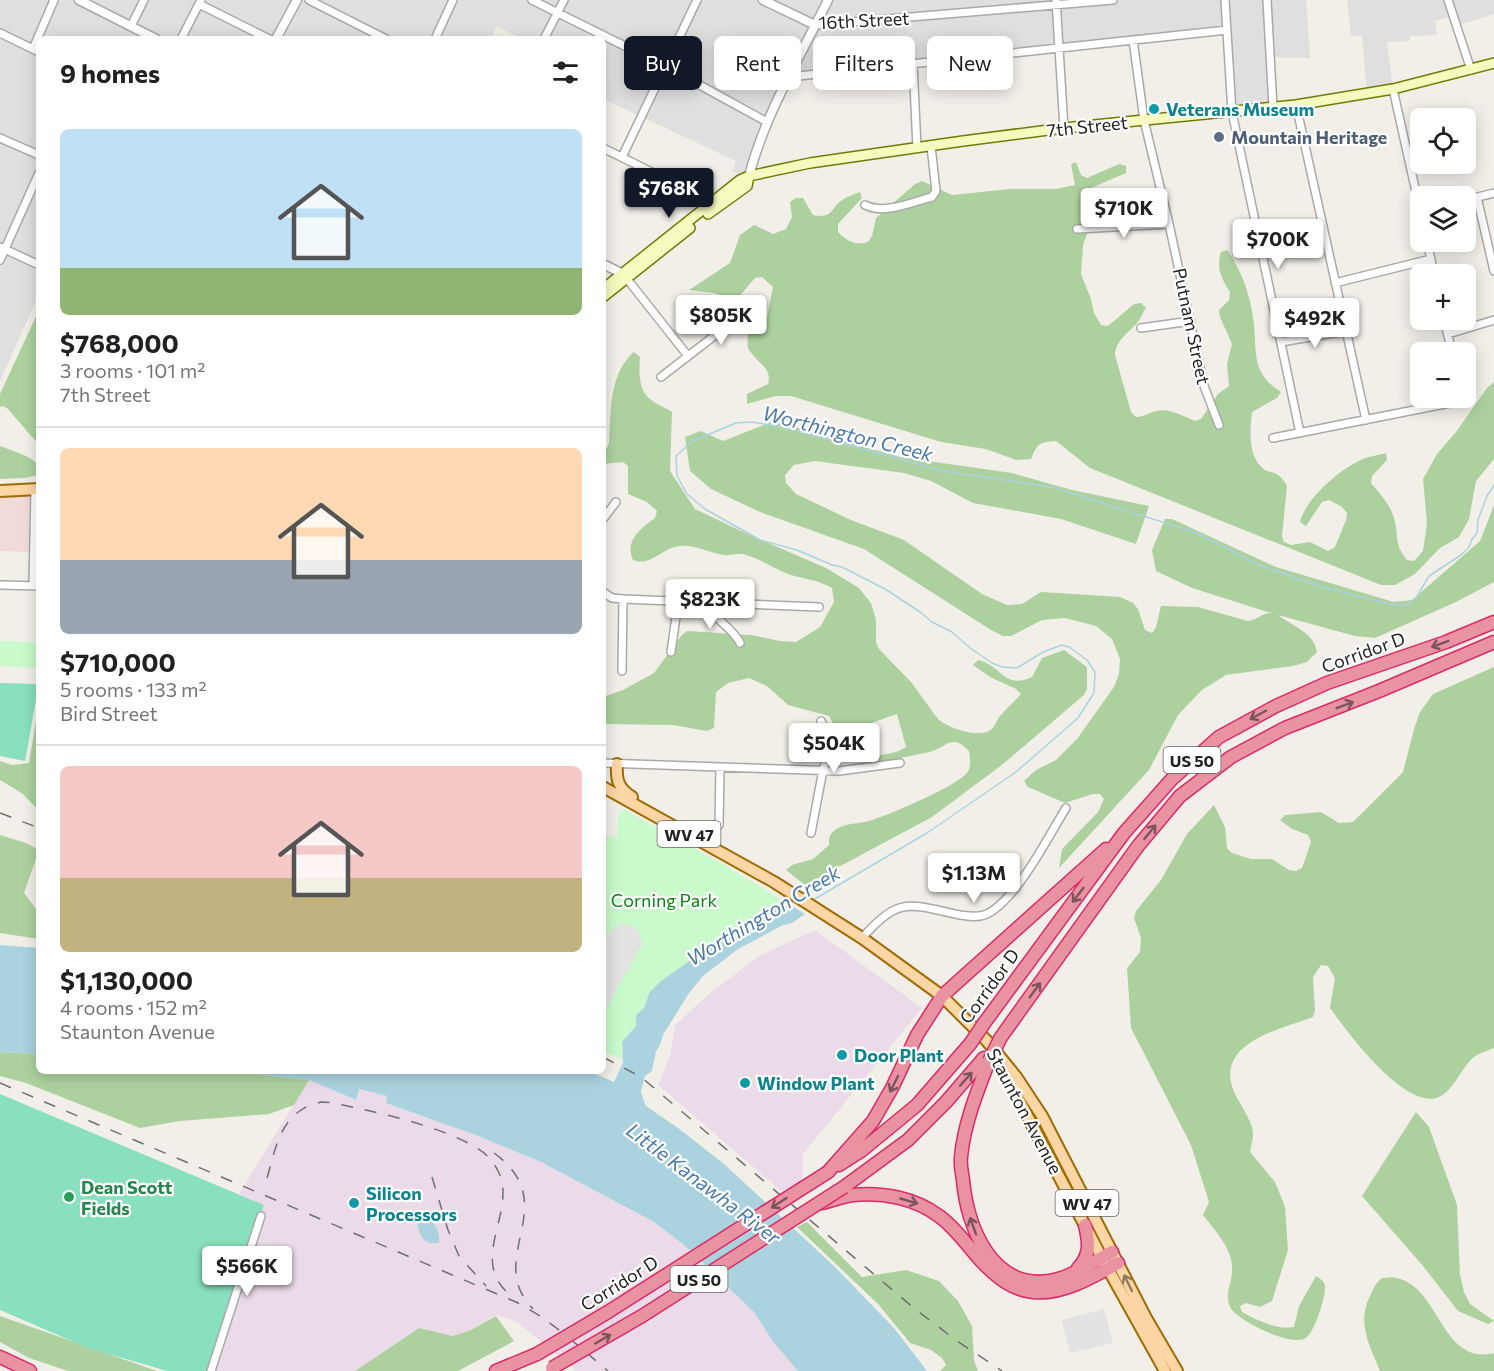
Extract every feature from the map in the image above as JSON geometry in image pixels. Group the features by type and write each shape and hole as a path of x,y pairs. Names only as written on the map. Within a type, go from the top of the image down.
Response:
{"highway":[{"name":"Corridor D","path":"496,1371 537,1354 608,1312 861,1151 917,1105 970,1044 1124,833 1172,779 1219,737 1276,706 1327,683 1446,642 1494,622"},
{"name":"US 50","path":"549,1370 652,1310 815,1206 848,1191 908,1140 987,1060 1001,1037 1138,846 1180,796 1231,756 1285,728 1494,642"},
{"path":"828,1172 873,1121 892,1088 917,1035 942,996 1124,833"},
{"path":"987,1060 971,1110 960,1159 970,1222 985,1250 995,1262 1011,1274 1038,1282 1057,1280 1110,1261"},
{"path":"848,1191 915,1201 941,1217 992,1272 1006,1283 1025,1291 1059,1290 1110,1261"},
{"path":"1067,1275 1079,1266 1088,1254 1088,1238 1084,1225"},
{"path":"0,1357 30,1371"}],"main road":[{"name":"7th Street","path":"606,294 712,202 740,180 749,176 810,163 1064,128 1296,105 1393,89 1494,63"},
{"name":"7th Street","path":"606,287 625,277 747,186 749,176"},
{"path":"0,490 36,489"},
{"path":"617,764 616,776 622,790 661,814 674,826"},
{"path":"606,787 616,776"},
{"name":"Staunton Avenue","path":"606,789 774,882 862,938 942,996 987,1041 1017,1078 1041,1116 1165,1371"},
{"name":"Staunton Avenue","path":"987,1041 1043,1143 1084,1225 1110,1261 1177,1371"}],"street":[{"path":"41,36 54,0"},
{"path":"79,0 150,36"},
{"path":"131,26 144,0"},
{"path":"278,36 297,0"},
{"path":"309,0 380,36"},
{"path":"436,36 453,0"},
{"path":"532,0 605,36"},
{"path":"546,36 564,0"},
{"path":"680,36 697,0"},
{"name":"16th Street","path":"763,0 815,26 1056,3 1113,0"},
{"path":"801,53 828,0"},
{"path":"1225,0 1232,112 1300,433"},
{"path":"1267,0 1273,107"},
{"path":"1448,0 1471,70"},
{"path":"183,36 200,2 263,36"},
{"path":"1056,3 1064,128"},
{"path":"915,63 1227,30"},
{"path":"1,35 36,50"},
{"path":"606,36 624,46"},
{"name":"Putnam Street","path":"1133,40 1143,120 1169,224 1204,386 1219,425"},
{"path":"702,86 767,122"},
{"path":"1393,89 1415,186"},
{"path":"622,157 654,90"},
{"path":"749,176 767,122 783,90"},
{"path":"914,90 917,148"},
{"path":"1296,105 1366,420"},
{"path":"0,138 36,154"},
{"path":"865,205 872,208 891,207 932,197 936,190 931,146"},
{"path":"606,149 712,202"},
{"path":"0,260 2,248 36,179"},
{"path":"1494,193 1477,197 1494,271"},
{"path":"1077,229 1169,224"},
{"path":"2,248 36,264"},
{"path":"1429,252 1432,264"},
{"path":"1335,283 1431,259"},
{"path":"606,266 625,277 688,356"},
{"path":"661,377 740,316"},
{"path":"1448,334 1494,320"},
{"path":"1141,328 1191,321"},
{"path":"1447,330 1450,342"},
{"path":"1281,342 1346,331"},
{"path":"1273,438 1423,408"},
{"path":"606,515 616,502"},
{"path":"0,585 36,586"},
{"path":"606,594 612,598 623,599 819,608"},
{"path":"622,671 623,599"},
{"path":"671,652 676,601"},
{"path":"706,603 712,615 736,634 740,643"},
{"path":"811,833 829,752 825,727 821,722"},
{"path":"606,763 823,771 900,764"},
{"path":"719,825 720,767"},
{"path":"862,938 891,910 904,906 918,906 972,917 986,915 995,909 1020,882 1066,808"},
{"path":"211,1371 261,1216"}],"shaded area":[{"path":"0,0 1306,0 1310,58 1270,57 1273,107 1232,112 1227,31 1013,54 1013,36 927,36 927,63 915,64 915,36 813,36 813,75 801,76 801,36 714,36 714,90 785,90 749,176 732,172 736,161 606,100 606,36 516,36 497,26 492,36 36,36 36,301 0,381"},
{"path":"1347,0 1494,0 1494,14 1456,26 1453,16 1435,21 1437,35 1410,36 1410,41 1387,42 1393,89 1367,94 1362,36 1351,36"},
{"path":"0,496 31,496 29,552 0,551"},
{"path":"621,924 632,926 640,933 642,944 606,1009 606,936"},
{"path":"815,930 922,1008 803,1154 802,1196 794,1202 658,1085 670,1056 675,1025 709,994 759,956"},
{"path":"309,1080 355,1100 358,1089 387,1096 386,1103 478,1136 541,1162 654,1222 684,1245 754,1312 774,1343 798,1371 576,1371 517,1322 496,1315 471,1330 453,1336 419,1328 355,1371 214,1371 264,1205 239,1194"},
{"path":"1104,1309 1113,1343 1070,1353 1062,1320"}],"green space":[{"path":"1076,162 1081,175 1087,178 1119,164 1126,166 1126,173 1091,188 1089,196 1100,214 1098,221 1091,224 1083,245 1081,274 1094,313 1101,325 1108,326 1134,304 1141,303 1146,308 1138,322 1120,340 1115,355 1131,412 1136,417 1156,411 1166,411 1195,421 1201,419 1218,394 1229,386 1227,364 1232,344 1219,310 1229,300 1230,292 1219,268 1221,252 1227,250 1241,274 1250,300 1259,368 1271,384 1281,392 1277,398 1252,412 1250,435 1252,451 1259,465 1279,476 1287,486 1282,536 1284,542 1291,545 1310,542 1328,551 1335,547 1347,513 1342,507 1329,500 1322,502 1306,526 1300,522 1309,503 1335,477 1354,463 1386,453 1387,460 1372,476 1371,483 1384,498 1391,511 1399,548 1407,560 1414,561 1423,551 1427,523 1423,479 1437,454 1473,408 1476,408 1476,404 1494,382 1494,459 1476,481 1469,519 1459,537 1440,548 1415,574 1395,585 1381,585 1090,468 1056,441 1040,444 1031,459 1016,460 986,449 941,442 791,396 776,396 747,404 747,394 768,384 766,369 748,348 748,334 766,323 773,287 762,277 755,278 736,300 714,293 689,290 730,263 740,235 754,225 773,234 786,229 792,217 790,202 796,198 803,198 813,215 824,216 842,200 860,192 862,198 838,224 838,232 852,242 868,242 872,236 876,218 915,184 922,181 952,195 1010,189 1056,189 1075,185 1071,164"},
{"path":"36,316 36,442 8,409 0,407 0,394"},
{"path":"634,352 640,357 640,380 643,391 655,403 672,412 670,471 695,509 826,568 859,588 871,603 876,620 876,642 879,649 911,682 938,719 949,726 973,733 988,731 1021,694 973,665 978,660 1015,681 1032,677 1042,658 1064,650 1087,667 1087,689 1084,695 1003,764 932,817 805,885 786,870 792,865 813,859 829,845 829,839 836,829 890,813 959,780 969,769 969,751 954,742 930,752 870,764 864,760 896,752 906,747 897,714 857,728 836,728 829,716 788,705 767,686 749,678 728,683 716,692 714,728 707,731 673,725 606,724 606,696 623,690 654,673 687,631 751,635 796,642 820,627 834,602 832,588 827,585 788,574 743,554 724,555 691,546 679,546 645,561 633,560 632,541 655,518 657,511 647,502 628,494 628,466 623,462 606,464 613,393 626,361"},
{"path":"774,421 900,457 1012,473 1072,490 1149,506 1136,544 1061,519 973,503 931,481 904,473 815,461 794,465 785,475 786,483 796,494 851,520 904,540 982,594 1007,605 1022,604 1041,592 1120,597 1133,603 1138,609 1145,630 1152,633 1156,627 1161,606 1198,607 1248,621 1271,613 1192,588 1156,571 1152,550 1165,519 1172,519 1276,567 1394,602 1412,600 1480,541 1494,505 1494,582 1456,602 1375,638 1355,636 1278,615 1307,634 1312,639 1317,652 1307,662 1293,666 1226,675 1202,690 1178,715 1149,770 1059,868 1062,849 1098,812 1104,799 1100,794 1093,794 1065,803 1028,787 1024,781 1036,770 1056,760 1077,739 1114,687 1119,674 1120,659 1112,639 1096,626 1065,618 1042,620 1011,636 1003,636 864,549 760,512 711,489 690,471 685,437 701,431 723,441"},
{"path":"0,446 36,463 36,476 0,479"},
{"path":"0,641 36,642 36,668 0,666"},
{"path":"1494,667 1494,1048 1472,1059 1444,1094 1430,1099 1415,1095 1398,1084 1364,1052 1330,1008 1335,978 1328,966 1321,965 1313,977 1315,1011 1313,1017 1266,1034 1252,1042 1240,1052 1232,1064 1230,1078 1253,1130 1250,1152 1275,1182 1285,1207 1288,1250 1272,1301 1260,1307 1246,1303 1240,1306 1242,1312 1274,1326 1294,1327 1299,1306 1316,1276 1325,1286 1319,1313 1307,1337 1301,1340 1279,1336 1254,1326 1230,1307 1228,1293 1232,1263 1223,1241 1203,1215 1209,1202 1191,1145 1131,1028 1127,968 1140,952 1141,938 1134,918 1136,911 1161,880 1187,834 1214,805 1225,827 1227,848 1232,853 1251,859 1272,859 1289,870 1296,871 1302,868 1311,842 1308,835 1292,829 1280,820 1285,815 1321,812 1339,823 1353,822 1403,772 1420,712 1433,694"},
{"path":"0,683 36,684 36,699 25,761 0,756"},
{"path":"36,721 36,808 23,794 0,780 0,761 12,765 29,763"},
{"name":"Corning Park","path":"621,810 625,810 723,864 785,902 736,936 695,953 688,962 661,981 649,993 636,1026 622,1042 622,1059 606,1052 606,836 617,837"},
{"path":"0,835 36,848 36,859 24,893 36,909 36,939 0,933"},
{"path":"0,1052 36,1054 36,1074 254,1074 309,1080 294,1105 269,1114 180,1121 140,1128 26,1083 0,1076"},
{"path":"0,1094 264,1205 211,1371 167,1371 88,1348 0,1310"},
{"path":"1416,1112 1429,1127 1457,1205 1460,1275 1464,1292 1470,1304 1494,1321 1488,1324 1458,1311 1423,1266 1362,1196"},
{"path":"807,1222 862,1277 906,1270 939,1281 958,1301 972,1326 974,1360 978,1371 940,1371 946,1365 942,1358 931,1350 910,1343 878,1304 797,1227"},
{"path":"1382,1278 1396,1278 1411,1284 1422,1295 1451,1337 1463,1348 1476,1354 1494,1353 1494,1371 1380,1371 1366,1335 1364,1317 1369,1298"},
{"path":"0,1316 157,1371 68,1371 29,1358 0,1342"},
{"path":"496,1316 514,1341 458,1371 355,1371 419,1328 453,1336 471,1330"}],"water":[{"name":"Little Kanawha River","path":"785,902 805,914 792,923 783,925 738,949 703,976 689,993 663,1035 656,1051 652,1071 645,1076 641,1091 646,1106 724,1164 834,1266 894,1328 927,1371 798,1371 774,1343 754,1312 684,1245 654,1222 541,1162 478,1136 386,1103 387,1096 359,1089 356,1100 309,1080 254,1074 596,1074 614,1082 623,1063 622,1042 636,1026 636,1015 644,1008 649,993 661,981 688,962 695,953 736,936"},
{"path":"0,945 36,948 36,1054 0,1052"},
{"path":"425,1213 436,1226 439,1243 429,1243 421,1236 417,1223"}],"waterway":[{"name":"Worthington Creek","path":"813,900 927,833 1016,772 1078,718 1094,693 1095,672 1087,660 1069,647 1062,645 1043,652 1017,668 1002,667 992,663 952,632 932,622 885,589 842,567 797,550 760,540 705,509 687,494 677,476 676,456 693,441 736,423 751,422 783,427 943,471 1052,487 1197,533 1259,565 1319,586 1389,604 1407,605 1416,598 1429,576 1469,547 1477,533 1478,520 1487,496 1494,485"}],"railway":[{"path":"0,813 36,827"},
{"path":"606,1059 641,1077 915,1309 1002,1371"},
{"path":"0,1083 516,1302 553,1325 608,1371"},
{"path":"267,1178 276,1147 290,1119 308,1106 321,1102 403,1119 464,1141 487,1155 498,1171 503,1187 495,1236 493,1269 500,1284 514,1298"},
{"path":"494,1153 514,1173 523,1192 524,1212 516,1270 520,1290 533,1309"},
{"path":"432,1177 448,1230 459,1256 486,1286"}],"place":[{"name":"Veterans Museum","path":"1154,109"},
{"name":"Mountain Heritage","path":"1219,137"},
{"name":"Door Plant","path":"842,1055"},
{"name":"Window Plant","path":"745,1083"},
{"name":"Dean Scott Fields","path":"69,1197"},
{"name":"Silicon Processors","path":"354,1203"}]}
